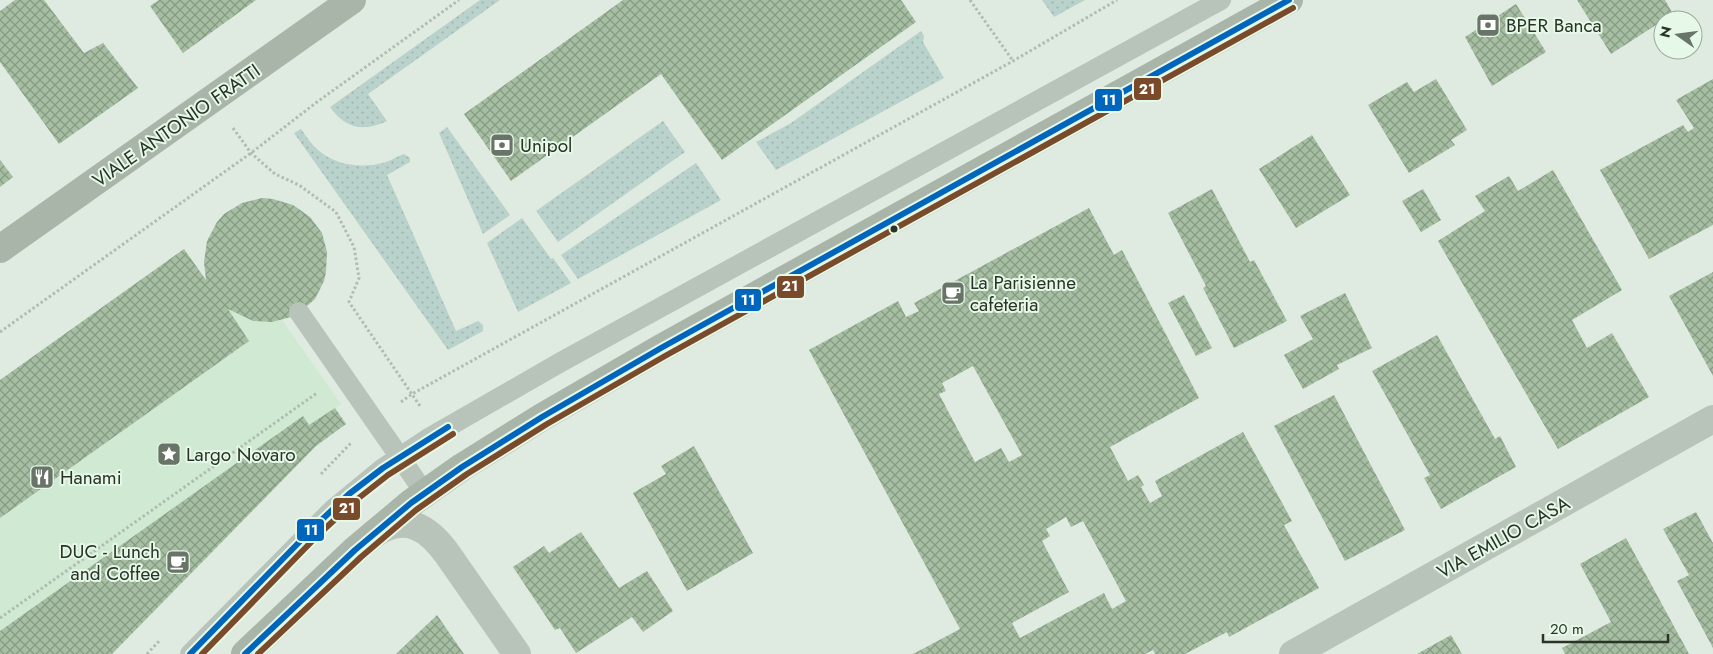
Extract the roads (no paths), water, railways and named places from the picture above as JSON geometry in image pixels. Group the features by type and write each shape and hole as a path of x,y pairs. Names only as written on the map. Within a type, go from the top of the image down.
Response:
{"main road":[{"name":"VIALE ANTONIO FRATTI","path":"0,249 352,0"},
{"path":"245,654 371,537 424,492 542,416 607,378 1289,0"}],"street":[{"name":"VIA EMILIO CASA","path":"1292,654 1713,419"},
{"path":"371,537 391,524 400,523 426,531 441,545 517,654"}],"lane":[{"path":"190,654 332,510 367,480 438,432 1221,0"},
{"path":"299,312 424,492"}],"place":[{"name":"BPER Banca","path":"1488,25"},
{"name":"Unipol","path":"502,145"},
{"name":"La Parisienne cafeteria","path":"953,293"},
{"name":"Largo Novaro","path":"169,454"},
{"name":"Hanami","path":"42,477"},
{"name":"DUC - Lunch and Coffee","path":"178,562"}]}
